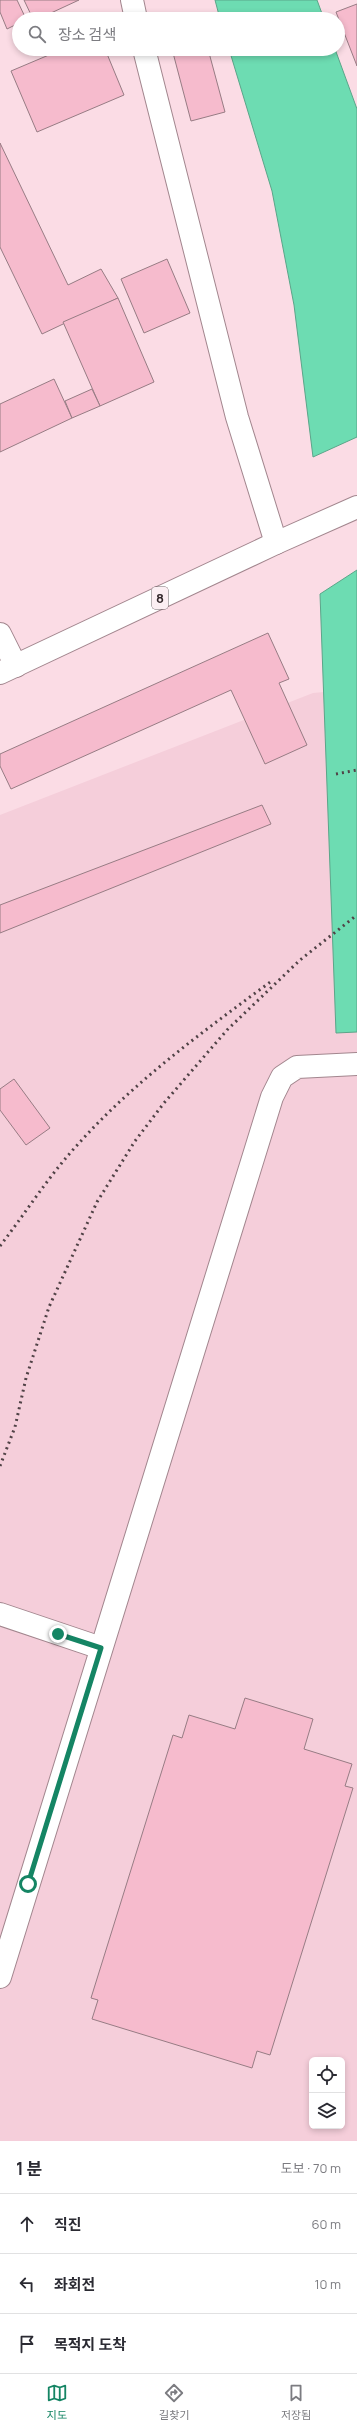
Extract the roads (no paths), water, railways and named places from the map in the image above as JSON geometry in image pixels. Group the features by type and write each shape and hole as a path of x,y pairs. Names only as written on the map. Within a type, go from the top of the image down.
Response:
{"street":[{"path":"132,0 135,12"},
{"path":"146,56 237,418 276,543"},
{"name":"8","path":"8,670 320,522 357,507"},
{"path":"0,634 8,670"},
{"path":"0,1977 272,1097 282,1077 297,1067 349,1064"},
{"path":"0,1614 101,1648"}],"railway":[{"path":"336,774 357,770"},
{"path":"0,1466 15,1427 26,1378 49,1307 97,1202 135,1141 164,1103 227,1030 300,960 357,915"},
{"path":"0,1246 69,1154 102,1119 172,1056 273,980"}]}
